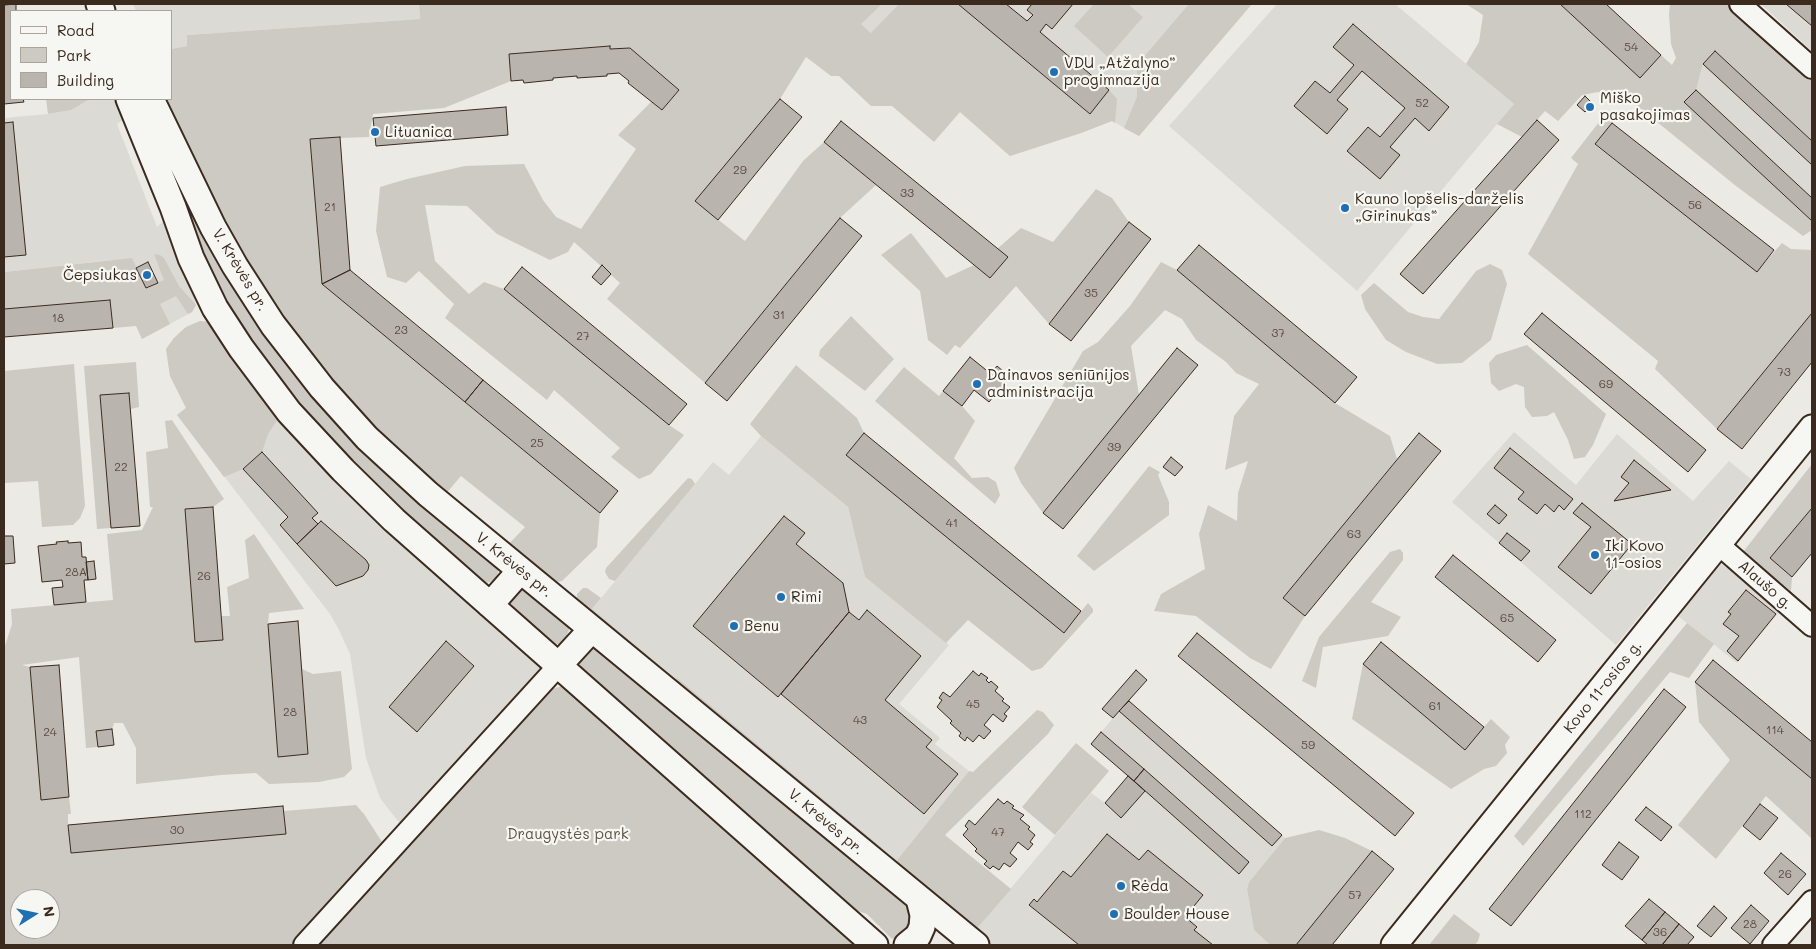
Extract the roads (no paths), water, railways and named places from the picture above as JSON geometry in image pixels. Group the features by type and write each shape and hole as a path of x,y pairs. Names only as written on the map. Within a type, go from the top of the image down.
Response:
{"main road":[{"path":"128,100 174,207 191,258 215,308 262,377 289,412 343,470 394,520 875,945"},
{"name":"V. Krėvės pr.","path":"151,100 198,196 235,266 273,325 322,388 367,438 428,494 520,571 968,938"},
{"path":"174,207 198,196"},
{"name":"Kovo 11-osios g.","path":"1394,945 1812,428"},
{"path":"490,605 520,571"},
{"path":"559,665 592,629"},
{"path":"906,945 918,936 922,927 923,915 919,899"},
{"path":"924,945 937,936 968,938"}],"street":[{"path":"1740,4 1812,68"},
{"name":"Alaušo g.","path":"1718,544 1812,626"},
{"path":"304,945 559,665"},
{"path":"1773,945 1812,901"}],"place":[{"name":"VDU „Atžalyno“ progimnazija","path":"1054,72"},
{"name":"Miško pasakojimas","path":"1590,107"},
{"name":"Lituanica","path":"375,132"},
{"name":"Kauno lopšelis-darželis „Girinukas“","path":"1345,208"},
{"name":"Čepsiukas","path":"147,275"},
{"name":"Dainavos seniūnijos administracija","path":"977,384"},
{"name":"Iki Kovo 11-osios","path":"1595,555"},
{"name":"Rimi","path":"781,597"},
{"name":"Benu","path":"734,626"},
{"name":"Rėda","path":"1121,886"},
{"name":"Boulder House","path":"1114,914"}],"park label":[{"name":"Draugystės park","path":"568,834"}]}
